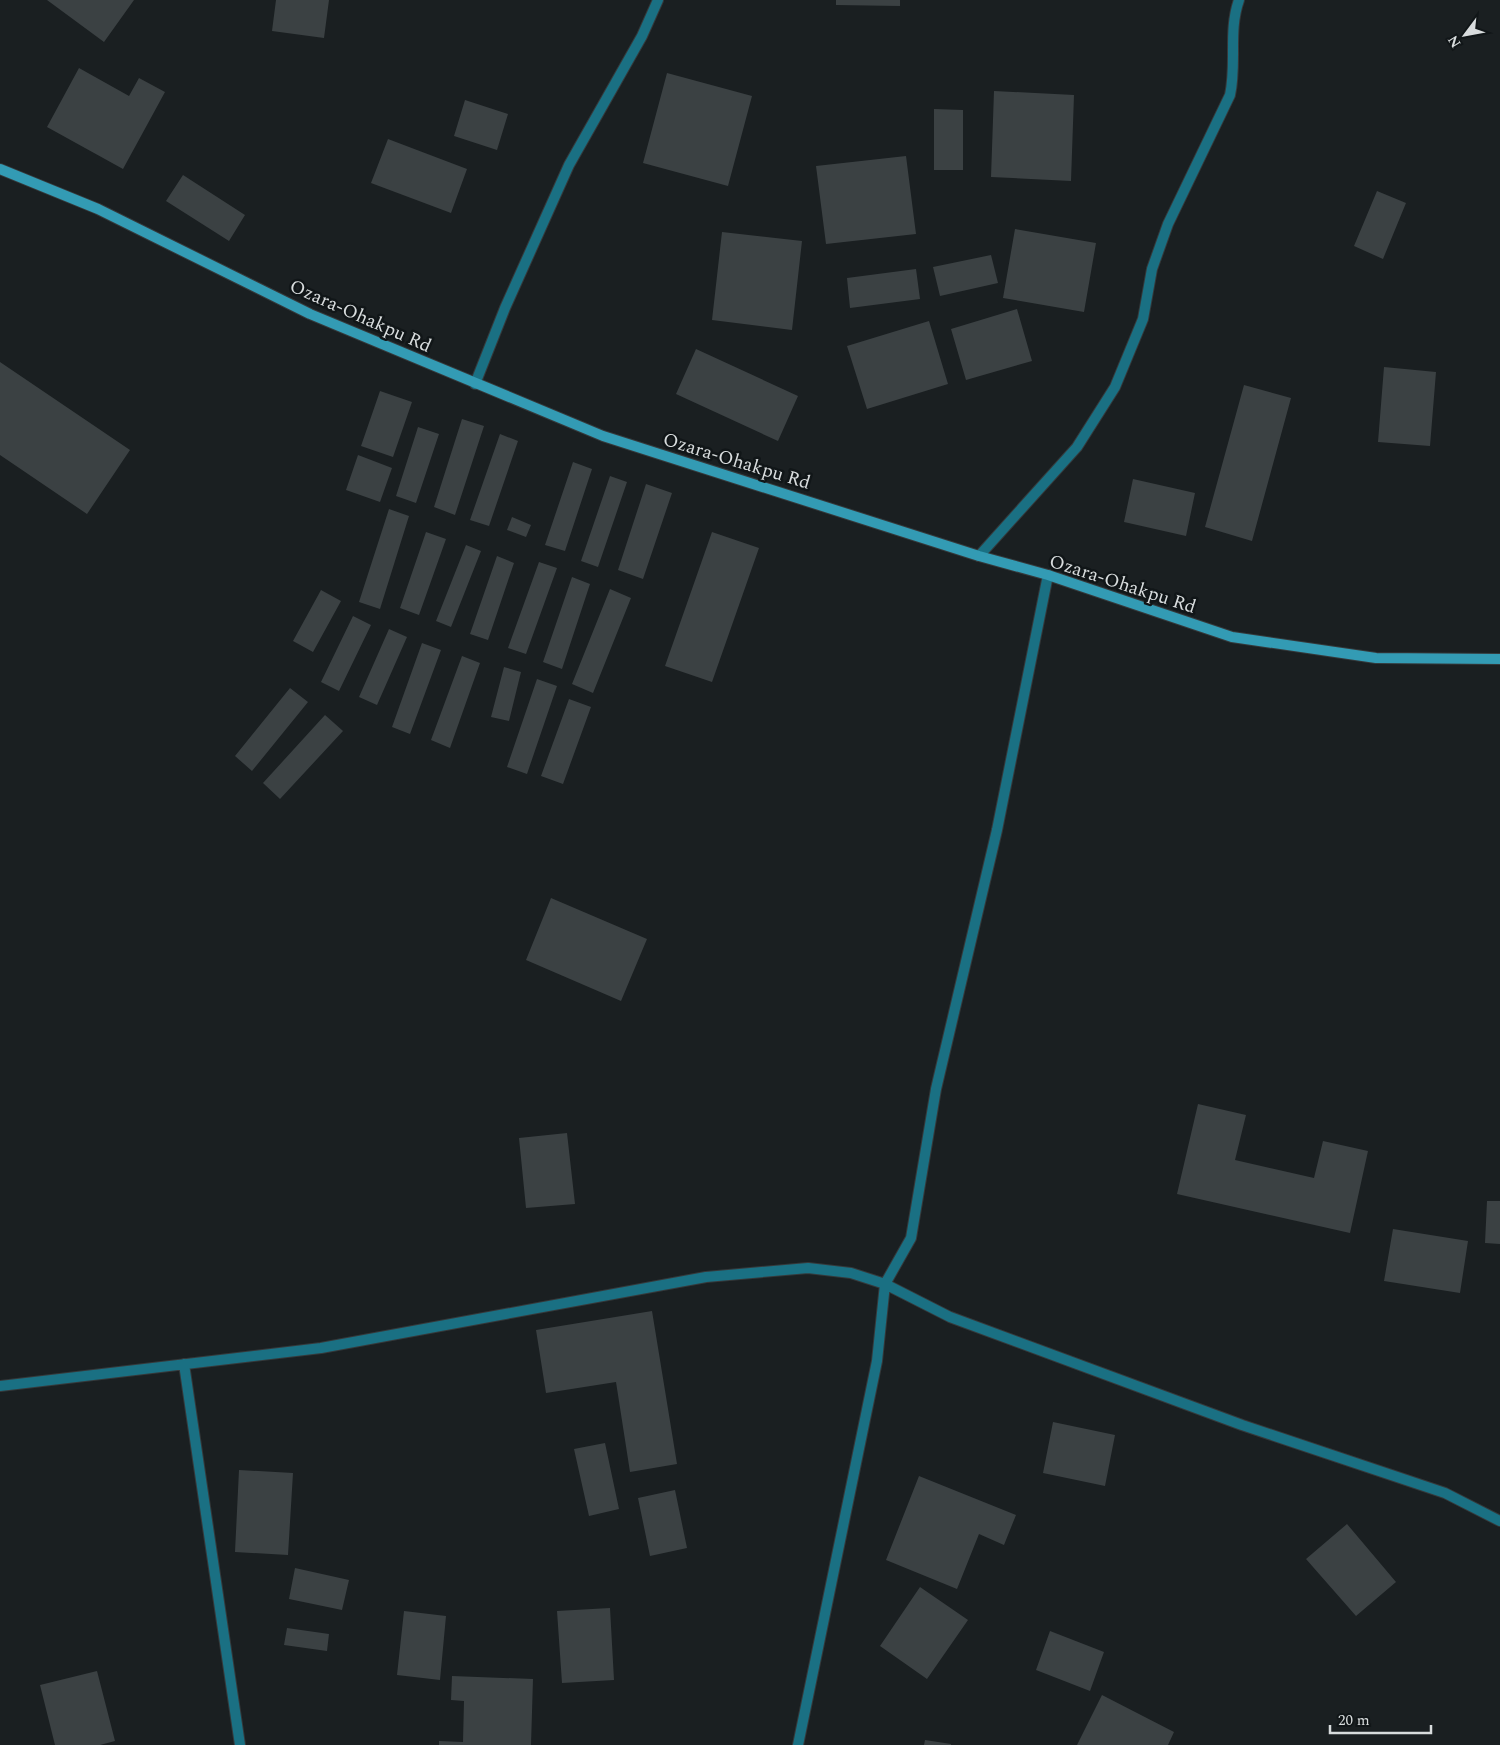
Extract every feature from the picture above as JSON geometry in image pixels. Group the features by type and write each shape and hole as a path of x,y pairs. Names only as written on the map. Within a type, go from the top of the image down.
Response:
{"main road":[{"name":"Ozara-Ohakpu Rd","path":"0,170 98,209 310,314 603,436 979,556 1048,575 1232,637 1376,658 1500,659"}],"street":[{"path":"475,384 505,308 569,165 642,36 658,0"},
{"path":"979,556 1076,447 1115,388 1143,319 1152,269 1168,224 1230,94 1234,76 1232,41 1239,0"},
{"path":"798,1745 877,1361 885,1284 911,1238 936,1089 997,830 1048,575"},
{"path":"0,1386 321,1348 706,1277 808,1268 850,1272 885,1284 950,1317 1242,1425 1445,1493 1500,1521"},
{"path":"184,1364 240,1745"}],"building":[{"path":"47,0 134,0 104,42"},
{"path":"276,0 329,0 324,38 272,31"},
{"path":"836,0 900,0 900,6 836,5"},
{"path":"79,68 129,96 139,78 165,92 123,169 47,127"},
{"path":"667,73 752,96 728,186 643,163"},
{"path":"994,91 1074,95 1071,181 991,177"},
{"path":"465,100 508,114 497,150 454,136"},
{"path":"934,109 963,110 963,170 934,170"},
{"path":"388,139 467,169 451,213 371,183"},
{"path":"906,156 916,234 826,244 816,166"},
{"path":"183,175 245,215 229,241 166,201"},
{"path":"1377,191 1406,203 1383,259 1354,246"},
{"path":"1015,229 1096,243 1084,312 1003,298"},
{"path":"722,232 802,241 792,330 712,320"},
{"path":"991,255 998,283 940,296 933,267"},
{"path":"916,269 920,299 850,308 847,278"},
{"path":"1017,309 1032,361 966,380 951,329"},
{"path":"929,321 948,384 867,409 847,346"},
{"path":"696,349 798,396 778,441 676,394"},
{"path":"0,362 130,450 87,514 0,455"},
{"path":"1384,367 1436,372 1430,446 1378,442"},
{"path":"1244,385 1291,398 1252,541 1205,527"},
{"path":"380,391 412,402 393,457 361,446"},
{"path":"462,419 484,426 455,515 434,507"},
{"path":"418,427 439,434 416,503 396,496"},
{"path":"500,434 518,441 489,526 470,520"},
{"path":"358,455 392,468 380,502 346,490"},
{"path":"573,462 592,469 565,551 545,545"},
{"path":"610,476 627,482 598,567 581,561"},
{"path":"1133,479 1195,493 1186,536 1124,522"},
{"path":"646,484 672,493 643,579 618,570"},
{"path":"389,509 409,516 380,609 359,602"},
{"path":"512,517 531,525 526,537 507,530"},
{"path":"426,532 446,539 419,615 400,608"},
{"path":"712,532 759,548 712,682 665,666"},
{"path":"466,545 481,551 451,627 436,621"},
{"path":"497,556 514,563 488,640 470,634"},
{"path":"539,562 557,568 526,654 508,648"},
{"path":"572,577 590,584 562,669 543,662"},
{"path":"610,589 631,598 593,693 572,684"},
{"path":"321,590 341,601 313,652 293,641"},
{"path":"353,616 371,625 339,691 321,682"},
{"path":"389,629 407,637 377,705 359,697"},
{"path":"422,643 441,650 410,734 392,727"},
{"path":"462,656 480,663 450,748 431,740"},
{"path":"504,667 521,672 509,721 491,717"},
{"path":"537,679 557,686 527,774 507,767"},
{"path":"290,688 308,702 252,771 235,756"},
{"path":"569,699 591,707 563,784 541,776"},
{"path":"325,715 343,731 280,799 263,783"},
{"path":"551,898 647,939 621,1001 526,960"},
{"path":"1198,1104 1246,1115 1235,1160 1314,1178 1323,1141 1368,1151 1350,1233 1177,1194"},
{"path":"567,1133 575,1204 526,1208 519,1138"},
{"path":"1487,1201 1500,1201 1500,1244 1485,1243"},
{"path":"1393,1229 1468,1241 1460,1293 1384,1281"},
{"path":"652,1311 677,1464 630,1472 616,1382 546,1393 536,1330"},
{"path":"1053,1422 1115,1435 1105,1486 1043,1473"},
{"path":"605,1443 619,1509 589,1516 574,1449"},
{"path":"239,1470 293,1473 288,1555 235,1552"},
{"path":"919,1476 1016,1515 1004,1545 979,1534 957,1589 886,1560"},
{"path":"675,1490 687,1548 650,1556 638,1498"},
{"path":"1347,1524 1396,1582 1356,1616 1306,1559"},
{"path":"295,1568 349,1580 342,1610 289,1599"},
{"path":"920,1587 968,1620 927,1679 880,1646"},
{"path":"610,1608 614,1680 562,1683 557,1611"},
{"path":"404,1611 446,1616 440,1680 397,1675"},
{"path":"287,1628 329,1634 327,1651 284,1645"},
{"path":"1050,1631 1104,1652 1090,1691 1036,1670"},
{"path":"97,1671 115,1741 100,1745 55,1745 40,1685"},
{"path":"452,1676 533,1679 531,1745 439,1745 439,1741 463,1742 464,1701 451,1700"},
{"path":"1102,1695 1174,1732 1168,1745 1077,1745"},
{"path":"925,1740 951,1744 951,1745 924,1745"}]}
